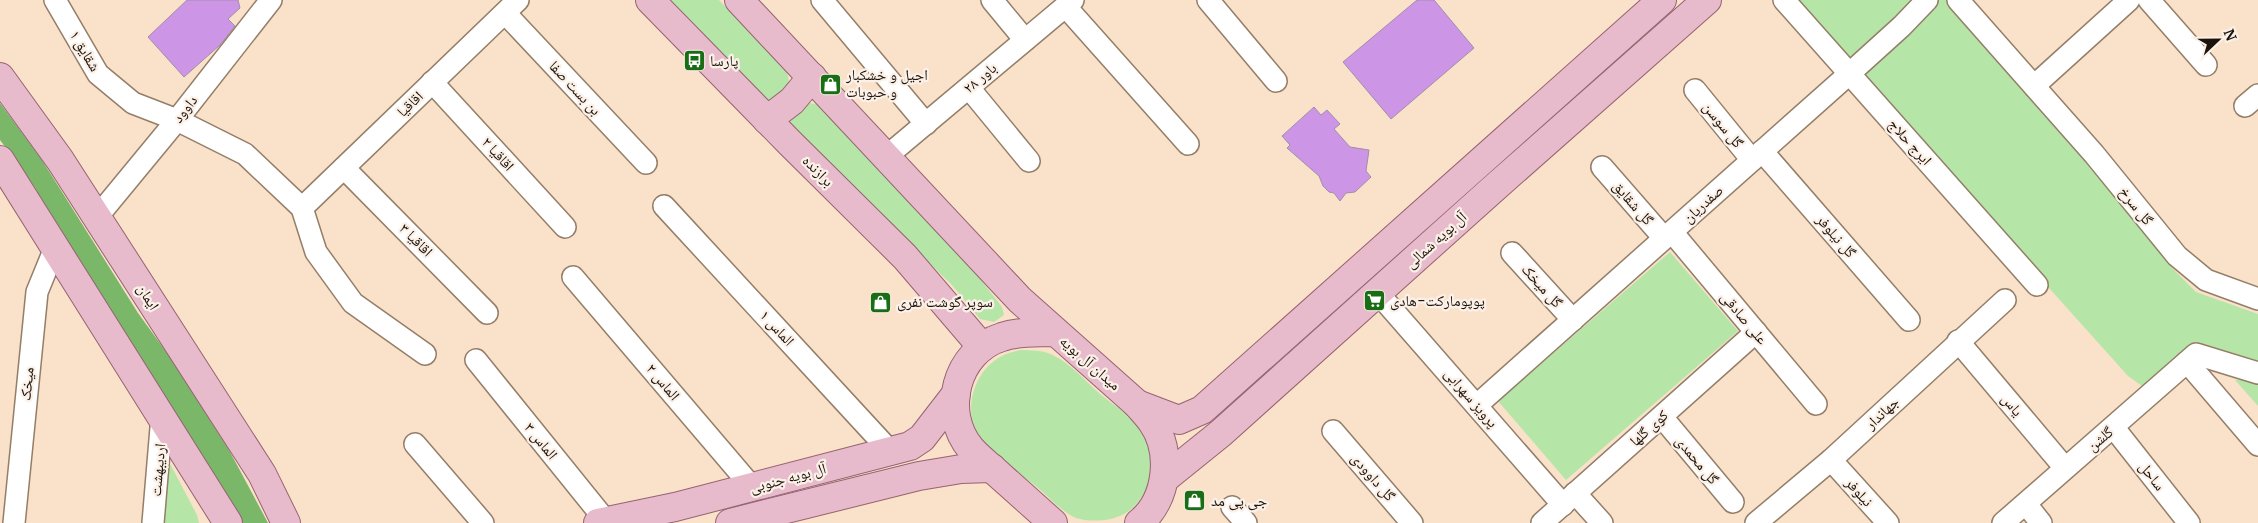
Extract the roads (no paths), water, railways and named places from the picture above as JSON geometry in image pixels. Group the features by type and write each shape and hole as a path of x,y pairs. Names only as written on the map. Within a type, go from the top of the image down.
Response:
{"main road":[{"name":"برازنده","path":"650,0 905,257 982,347"},
{"path":"739,0 1020,300 1055,332"},
{"name":"آل بویه شمالی","path":"1137,404 1179,420 1202,410 1662,0"},
{"name":"آل بویه شمالی","path":"1164,479 1221,433 1377,292 1707,0"},
{"name":"ایمان","path":"0,77 60,160 262,474 286,523"},
{"path":"767,120 792,101 812,77"},
{"path":"0,160 162,416 223,519"},
{"name":"میدان آل بویه","path":"1053,523 970,448 959,429 954,407 957,384 967,363 982,347 1002,337 1055,332 1137,404 1160,437 1165,465 1164,479 1149,518"},
{"name":"آل بویه جنوبی","path":"602,522 675,508 910,446 922,438 956,394"},
{"name":"آل بویه جنوبی","path":"730,523 787,517 919,476 961,469 992,468"}],"street":[{"name":"شقایق ۱","path":"55,0 98,74 133,103 177,120 244,154 302,208"},
{"name":"داوود","path":"97,217 177,120 271,0"},
{"path":"822,0 926,124"},
{"path":"992,0 1025,40"},
{"path":"1208,0 1276,81"},
{"name":"ایرج حلاج","path":"1784,0 2037,284"},
{"name":"صفدریان","path":"1477,405 1849,74 1902,26 1927,0"},
{"name":"گل سرخ","path":"1958,0 2094,154 2177,256 2206,280 2258,299"},
{"path":"2034,86 2129,0"},
{"path":"2149,0 2206,65"},
{"path":"1070,3 1188,144"},
{"name":"باور ۲۸","path":"887,156 1070,3"},
{"name":"اقاقیا","path":"302,208 511,7"},
{"name":"بن بست صفا","path":"511,7 646,163"},
{"name":"اقاقیا ۲","path":"432,82 565,227"},
{"path":"969,88 1029,161"},
{"name":"گل سوسن","path":"1695,90 1757,156"},
{"path":"1550,99 1568,123"},
{"name":"گل نیلوفر","path":"1757,156 1909,320"},
{"name":"گل شقایق","path":"1602,167 1668,235"},
{"name":"اقاقیا ۳","path":"344,168 488,313"},
{"name":"الماس ۱","path":"664,206 890,451"},
{"path":"302,208 316,252 353,303 425,354"},
{"name":"علی صادقی","path":"1668,235 1756,332 1816,404"},
{"name":"میخک","path":"14,523 9,470 37,292 55,248"},
{"name":"گل میخک","path":"1512,253 1573,320"},
{"name":"الماس ۲","path":"573,277 752,487"},
{"name":"پرویز سهرابی","path":"1377,292 1477,405 1569,499 1602,523"},
{"name":"جهاندار","path":"1765,520 1958,341 2005,300"},
{"name":"کوی گلها","path":"1542,523 1756,332"},
{"name":"یاس","path":"1958,341 2065,468"},
{"path":"2192,358 2258,373"},
{"path":"2192,358 2258,446"},
{"name":"گلشن","path":"2003,523 2192,358"},
{"name":"الماس ۳","path":"476,360 602,522"},
{"name":"اردیبهشت","path":"153,523 162,416"},
{"name":"گل محمدی","path":"1662,417 1733,502"},
{"name":"ساحل","path":"2114,428 2189,523"},
{"name":"گل داوودی","path":"1333,432 1412,523"},
{"path":"415,444 483,523"},
{"name":"نیلوفر","path":"1831,460 1888,523"},
{"path":"2026,504 2041,523"},
{"path":"1232,507 1246,523"}],"place":[{"name":"پارسا","path":"694,61"},
{"name":"اجیل و خشکبار و حبوبات","path":"830,84"},
{"name":"پوپومارکت-هادی","path":"1374,301"},
{"name":"سوپر گوشت نفری","path":"881,302"},
{"name":"جی پی مد","path":"1195,501"}]}
